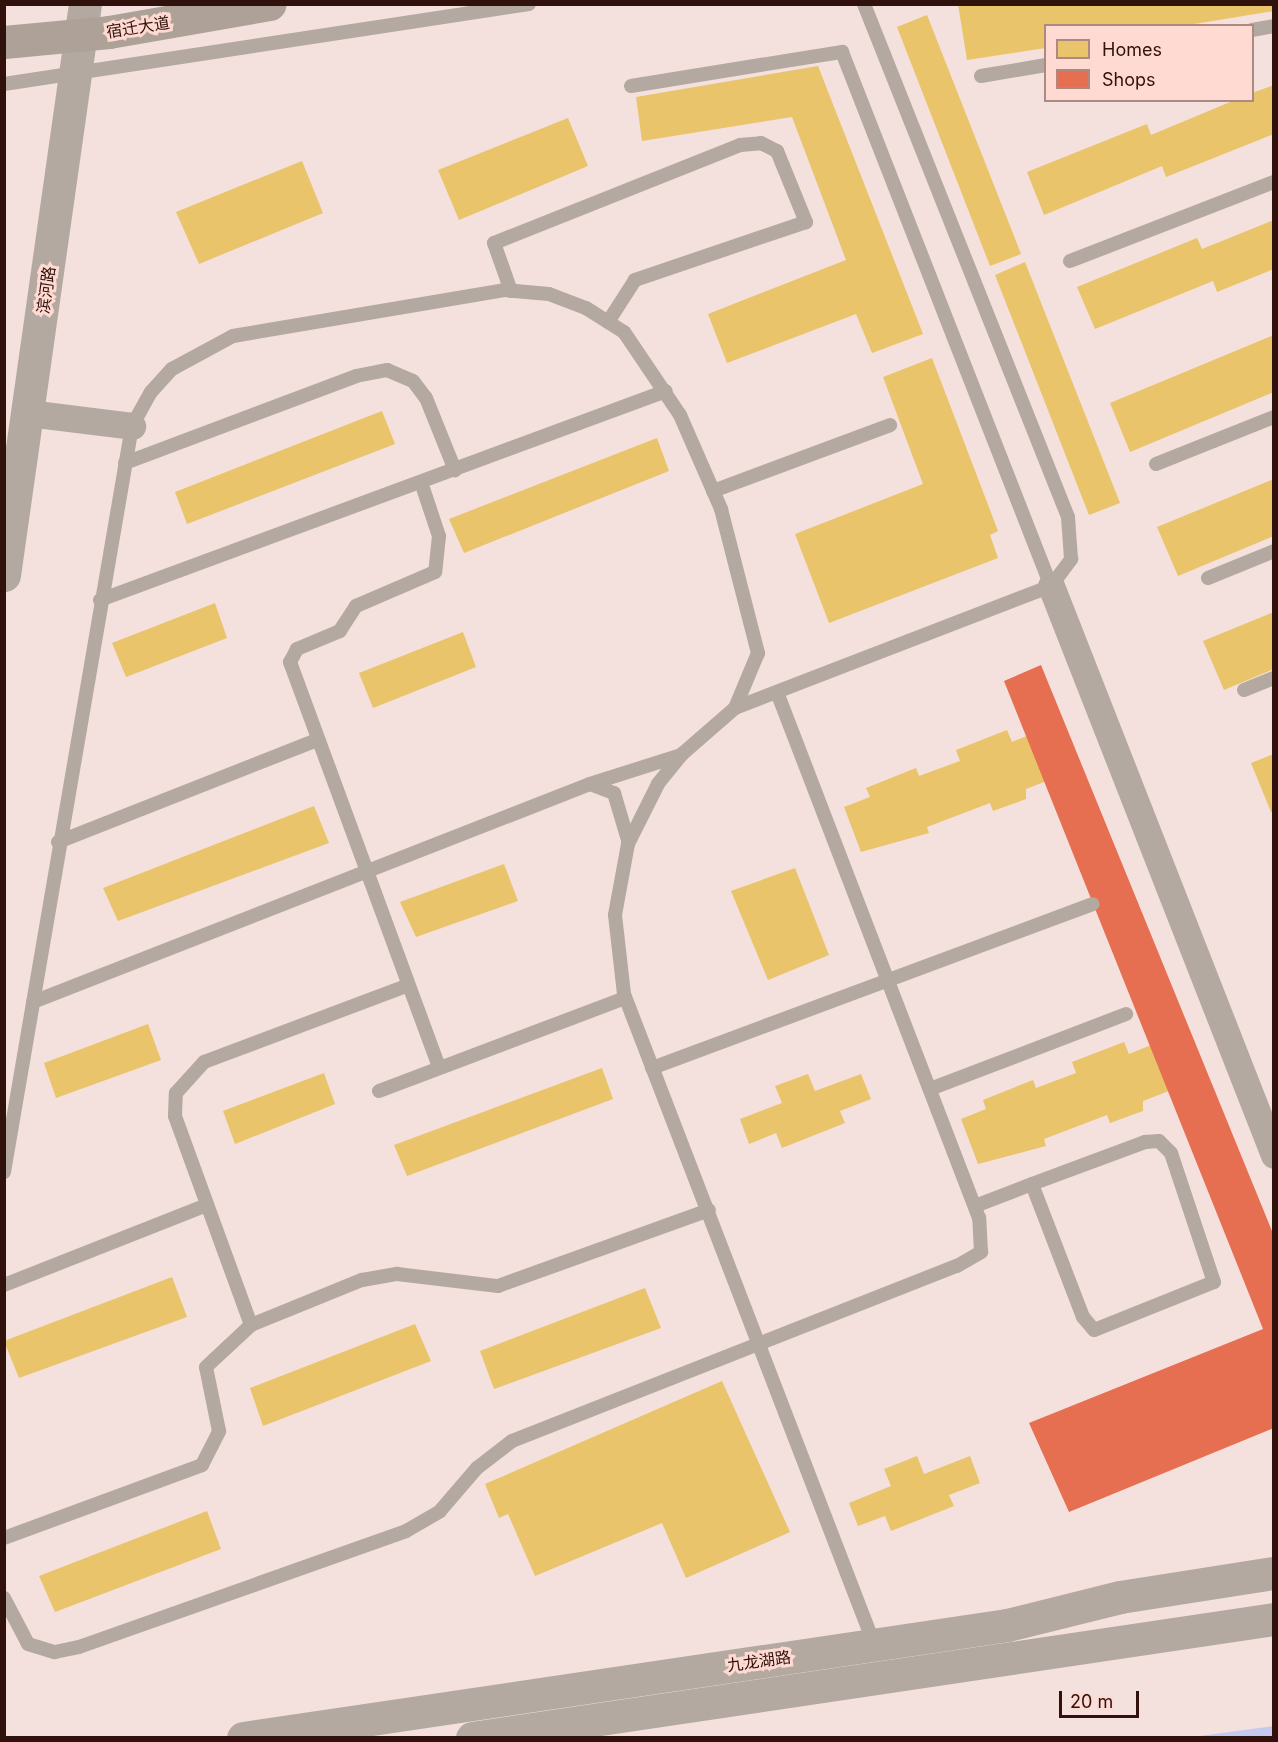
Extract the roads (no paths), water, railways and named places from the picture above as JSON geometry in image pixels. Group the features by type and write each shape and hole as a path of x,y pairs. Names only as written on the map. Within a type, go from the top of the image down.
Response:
{"main road":[{"name":"宿迁大道","path":"4,42 84,20 270,4"}],"street":[{"name":"滨河路","path":"4,576 84,20"},
{"path":"28,413 132,426"},
{"path":"1051,586 1274,1155"},
{"name":"九龙湖路","path":"243,1737 874,1644 1274,1573"},
{"path":"472,1737 1274,1619"}],"lane":[{"path":"4,84 77,76 529,4"},
{"path":"628,844 658,784 682,754 735,708 1051,586 1071,559 1068,517 864,4"},
{"path":"1254,30 1274,27"},
{"path":"631,86 842,52 1051,586"},
{"path":"981,76 1044,65"},
{"path":"511,291 494,243 740,145 761,143 777,151 806,222 635,280 608,322"},
{"path":"1070,261 1274,182"},
{"path":"4,1172 58,842 132,426 172,369 233,336 511,291 549,294 608,322 624,332 666,390 713,491 758,653 735,708"},
{"path":"125,463 356,376 387,370 413,381 426,398 455,470"},
{"path":"100,600 666,390"},
{"path":"1156,464 1274,417"},
{"path":"713,491 890,425"},
{"path":"422,482 439,536 435,572 356,606 340,631 291,655 317,740 406,986 439,1068"},
{"path":"1208,578 1274,551"},
{"path":"1244,690 1274,678"},
{"path":"4,1598 28,1644 55,1652 79,1647 406,1531 440,1511 477,1468 512,1441 972,1260 983,1242 975,1206 777,692"},
{"path":"58,842 317,740"},
{"path":"33,1002 590,784 682,754"},
{"path":"590,784 614,793 626,820 628,844 615,915 625,998 763,1343 874,1644 881,1678"},
{"path":"652,1068 1092,904"},
{"path":"251,1325 173,1104 184,1081 204,1062 406,986"},
{"path":"379,1091 625,998"},
{"path":"930,1089 1126,1014"},
{"path":"975,1206 1032,1184 1159,1141 1171,1153 1214,1282 1094,1330 1083,1317 1032,1184"},
{"path":"4,1285 207,1205"},
{"path":"4,1538 202,1464 219,1431 206,1367 251,1325 362,1280 397,1274 498,1286 709,1209"}],"water":[{"path":"1273,1726 1273,1737 1192,1737 1267,1727"}]}
